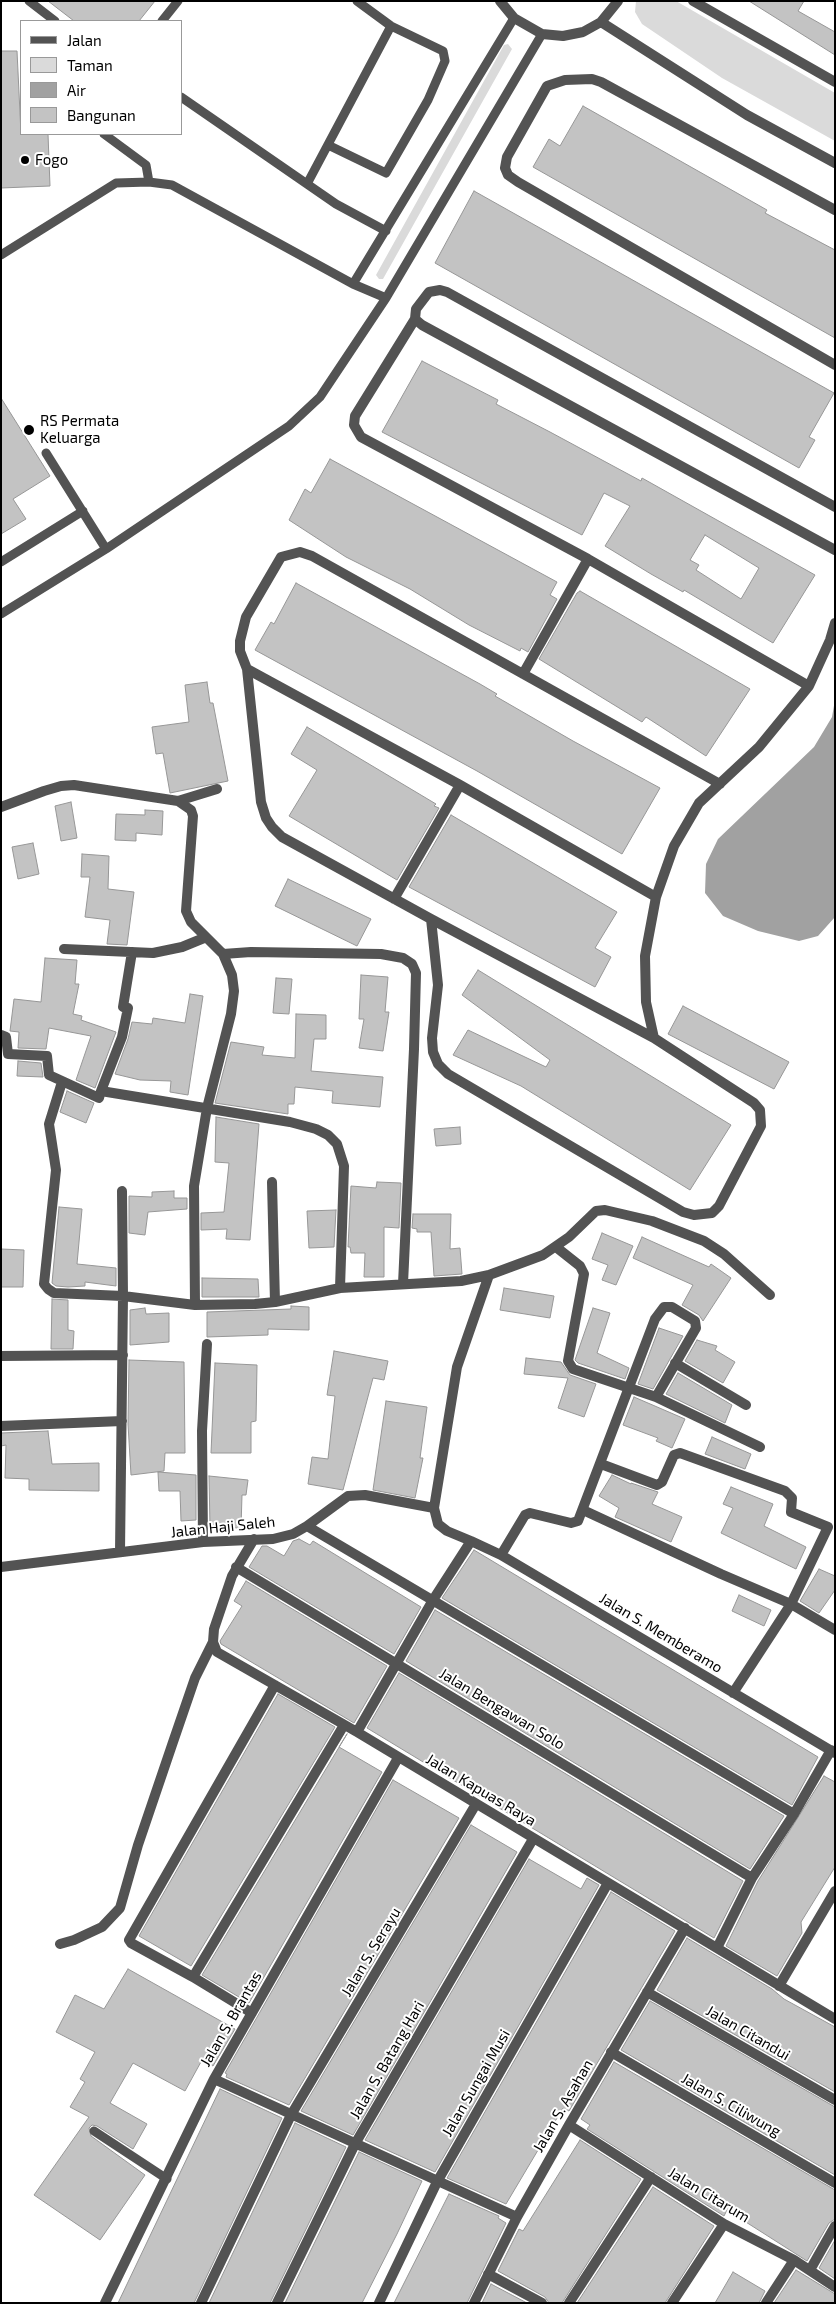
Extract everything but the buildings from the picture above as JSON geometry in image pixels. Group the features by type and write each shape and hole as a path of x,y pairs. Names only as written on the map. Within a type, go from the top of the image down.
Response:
{"street":[{"path":"500,1 514,18 542,34 563,36 576,33 601,22 618,1"},
{"path":"694,1 835,82"},
{"path":"601,22 747,115 835,163"},
{"path":"835,210 601,82 592,79 565,80 546,86 507,157 505,168 508,175 518,182 835,365"},
{"path":"809,686 588,559 361,437 356,432 355,416 415,318 416,309 429,292 440,290 448,292 835,507"},
{"path":"415,318 422,325 835,550"},
{"path":"431,919 438,985 432,1038 433,1052 438,1064 448,1074 683,1212 694,1216 712,1213 719,1206 761,1126 760,1110 754,1103 654,1038 282,837 266,818 261,802 247,669 240,651 240,641 246,617 281,557 300,552 312,556 720,784"},
{"path":"523,674 588,559"},
{"path":"654,1038 646,1002 644,979 648,930 665,866 687,822 699,803 759,747 809,686 830,640 835,623"},
{"path":"247,669 460,785 656,897"},
{"path":"1,807 61,786 74,785 178,801 217,789"},
{"path":"394,899 460,785"},
{"path":"178,801 191,810 194,816 186,911 190,922 204,938 223,954 232,975 234,1001 207,1108 194,1186 195,1304"},
{"path":"64,949 132,952 170,951 204,938"},
{"path":"1,1035 6,1037 8,1054 47,1056 49,1075 99,1098 122,1037 128,1008 123,1007 132,952"},
{"path":"223,954 251,952 381,954 403,958 412,964 416,973 414,1049 403,1284"},
{"path":"62,1082 48,1124 56,1170 44,1284 54,1293 124,1296 195,1304 275,1302 340,1288 403,1284 441,1284 489,1275 530,1261 556,1247 596,1211 613,1211 652,1222 704,1241 724,1254 770,1295"},
{"path":"101,1091 290,1122 316,1129 328,1135 338,1144 344,1166 340,1288"},
{"path":"272,1182 275,1302"},
{"path":"120,1552 124,1296 122,1191"},
{"path":"556,1247 580,1266 584,1274 568,1361 573,1369 656,1397 760,1446"},
{"path":"434,1508 458,1367 489,1275"},
{"path":"500,1555 526,1515 534,1513 575,1523 583,1510 627,1388 655,1319 664,1307 672,1307 696,1324 656,1397"},
{"path":"203,1542 202,1431 207,1344"},
{"path":"1,1356 123,1355"},
{"path":"675,1363 746,1405"},
{"path":"1,1426 122,1420"},
{"path":"601,1464 657,1485 662,1482 674,1455 680,1453 791,1495 791,1512 829,1529 792,1604 733,1693"},
{"name":"Jalan Haji Saleh","path":"1,1568 203,1542 273,1539 293,1534 307,1526 348,1496 365,1496 434,1508"},
{"name":"Jalan S. Memberamo","path":"434,1508 438,1524 447,1531 500,1555 833,1752"},
{"path":"583,1510 721,1574 792,1604 835,1630"},
{"path":"307,1526 794,1814"},
{"path":"60,1944 74,1940 102,1927 120,1908 132,1864 195,1678 213,1642 214,1629 236,1566 254,1539"},
{"path":"357,1732 433,1600 471,1542"},
{"name":"Jalan Bengawan Solo","path":"236,1566 752,1878"},
{"name":"Jalan Kapuas Raya","path":"213,1642 217,1652 357,1732 835,2019"},
{"path":"252,2013 193,1977 131,1944 130,1935 275,1686"},
{"path":"193,1977 344,1725"},
{"path":"716,1948 752,1878 833,1752"},
{"name":"Jalan S. Brantas","path":"105,2303 167,2179 214,2078 398,1758"},
{"name":"Jalan S. Serayu","path":"201,2303 292,2115 476,1804"},
{"name":"Jalan S. Batang Hari","path":"277,2303 355,2144 533,1838"},
{"name":"Jalan Sungai Musi","path":"379,2303 437,2182 608,1883"},
{"path":"779,1986 835,1891"},
{"name":"Jalan S. Asahan","path":"474,2303 517,2217 611,2052 685,1928"},
{"name":"Jalan Citandui","path":"647,1992 835,2100"},
{"name":"Jalan S. Ciliwung","path":"611,2052 835,2183"},
{"path":"214,2078 437,2182 517,2217"},
{"name":"Jalan Citarum","path":"569,2125 724,2224 794,2260 835,2287"},
{"path":"569,2303 651,2177"},
{"path":"672,2303 724,2224"},
{"path":"810,2270 835,2226"},
{"path":"766,2303 794,2260"},
{"path":"488,2274 542,2303"}],"lane":[{"path":"29,1 54,20"},
{"path":"163,20 178,1"},
{"path":"328,145 386,173 428,100 445,61 443,51 391,26 357,1"},
{"path":"353,284 514,18"},
{"path":"307,184 391,26"},
{"path":"1,614 106,548 289,426 320,397 386,298 542,34"},
{"path":"182,98 336,204 386,231"},
{"path":"105,135 146,165 149,182"},
{"path":"1,255 116,183 149,182 172,185 353,284 386,298"},
{"path":"46,453 106,548"},
{"path":"1,562 83,511"},
{"path":"94,2131 167,2179"}],"green space":[{"path":"636,1 676,1 835,93 835,141 722,78 642,24 635,12"},
{"path":"508,44 512,49 383,279 379,279 376,275 504,45"}],"water":[{"path":"835,700 835,917 818,936 799,941 758,931 723,916 705,893 706,864 718,839 814,747 832,717"}],"place":[{"name":"Fogo","path":"25,160"},
{"name":"RS Permata Keluarga","path":"29,430"}]}
